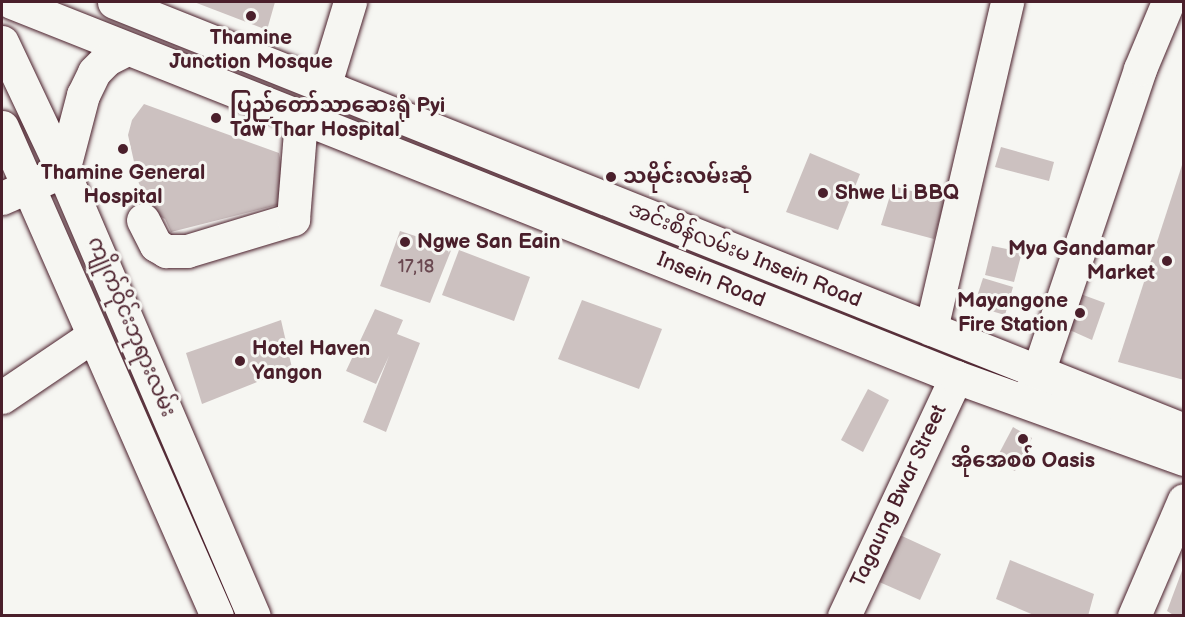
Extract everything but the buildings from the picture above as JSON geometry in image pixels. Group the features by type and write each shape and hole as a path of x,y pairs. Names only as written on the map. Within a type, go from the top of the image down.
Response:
{"main road":[{"name":"Insein Road","path":"10,2 241,96 956,377 1184,459"},
{"path":"123,3 315,83 350,2"},
{"path":"931,329 1007,2"},
{"path":"1028,402 1036,371 1140,69 1168,2"},
{"name":"ကျိုက်ဝိုင်းဘုရားလမ်း","path":"2,42 63,171 254,615"},
{"path":"15,193 63,171 83,95 94,72 107,59 127,49"},
{"name":"အင်းစိန်လမ်းမ Insein Road","path":"315,83 1184,430"},
{"path":"143,220 156,245 166,251 187,251 293,219 301,119"},
{"name":"ကျိုက်ဝိုင်းဘုရားလမ်း","path":"2,127 15,193 91,336 172,508 217,615"},
{"path":"2,397 91,336"},
{"name":"Tagaung Bwar Street","path":"844,615 956,377"},
{"path":"1134,615 1184,500"}],"place":[{"name":"Thamine Junction Mosque","path":"251,16"},
{"name":"ပြည်တော်သာဆေးရုံ Pyi Taw Thar Hospital","path":"216,118"},
{"name":"Thamine General Hospital","path":"123,149"},
{"name":"သမိုင်းလမ်းဆုံ","path":"611,177"},
{"name":"Shwe Li BBQ","path":"823,193"},
{"name":"Ngwe San Eain","path":"405,242"},
{"name":"Mya Gandamar Market","path":"1167,261"},
{"name":"Mayangone Fire Station","path":"1080,313"},
{"name":"Hotel Haven Yangon","path":"240,361"},
{"name":"အိုအေစစ် Oasis","path":"1023,439"}]}
